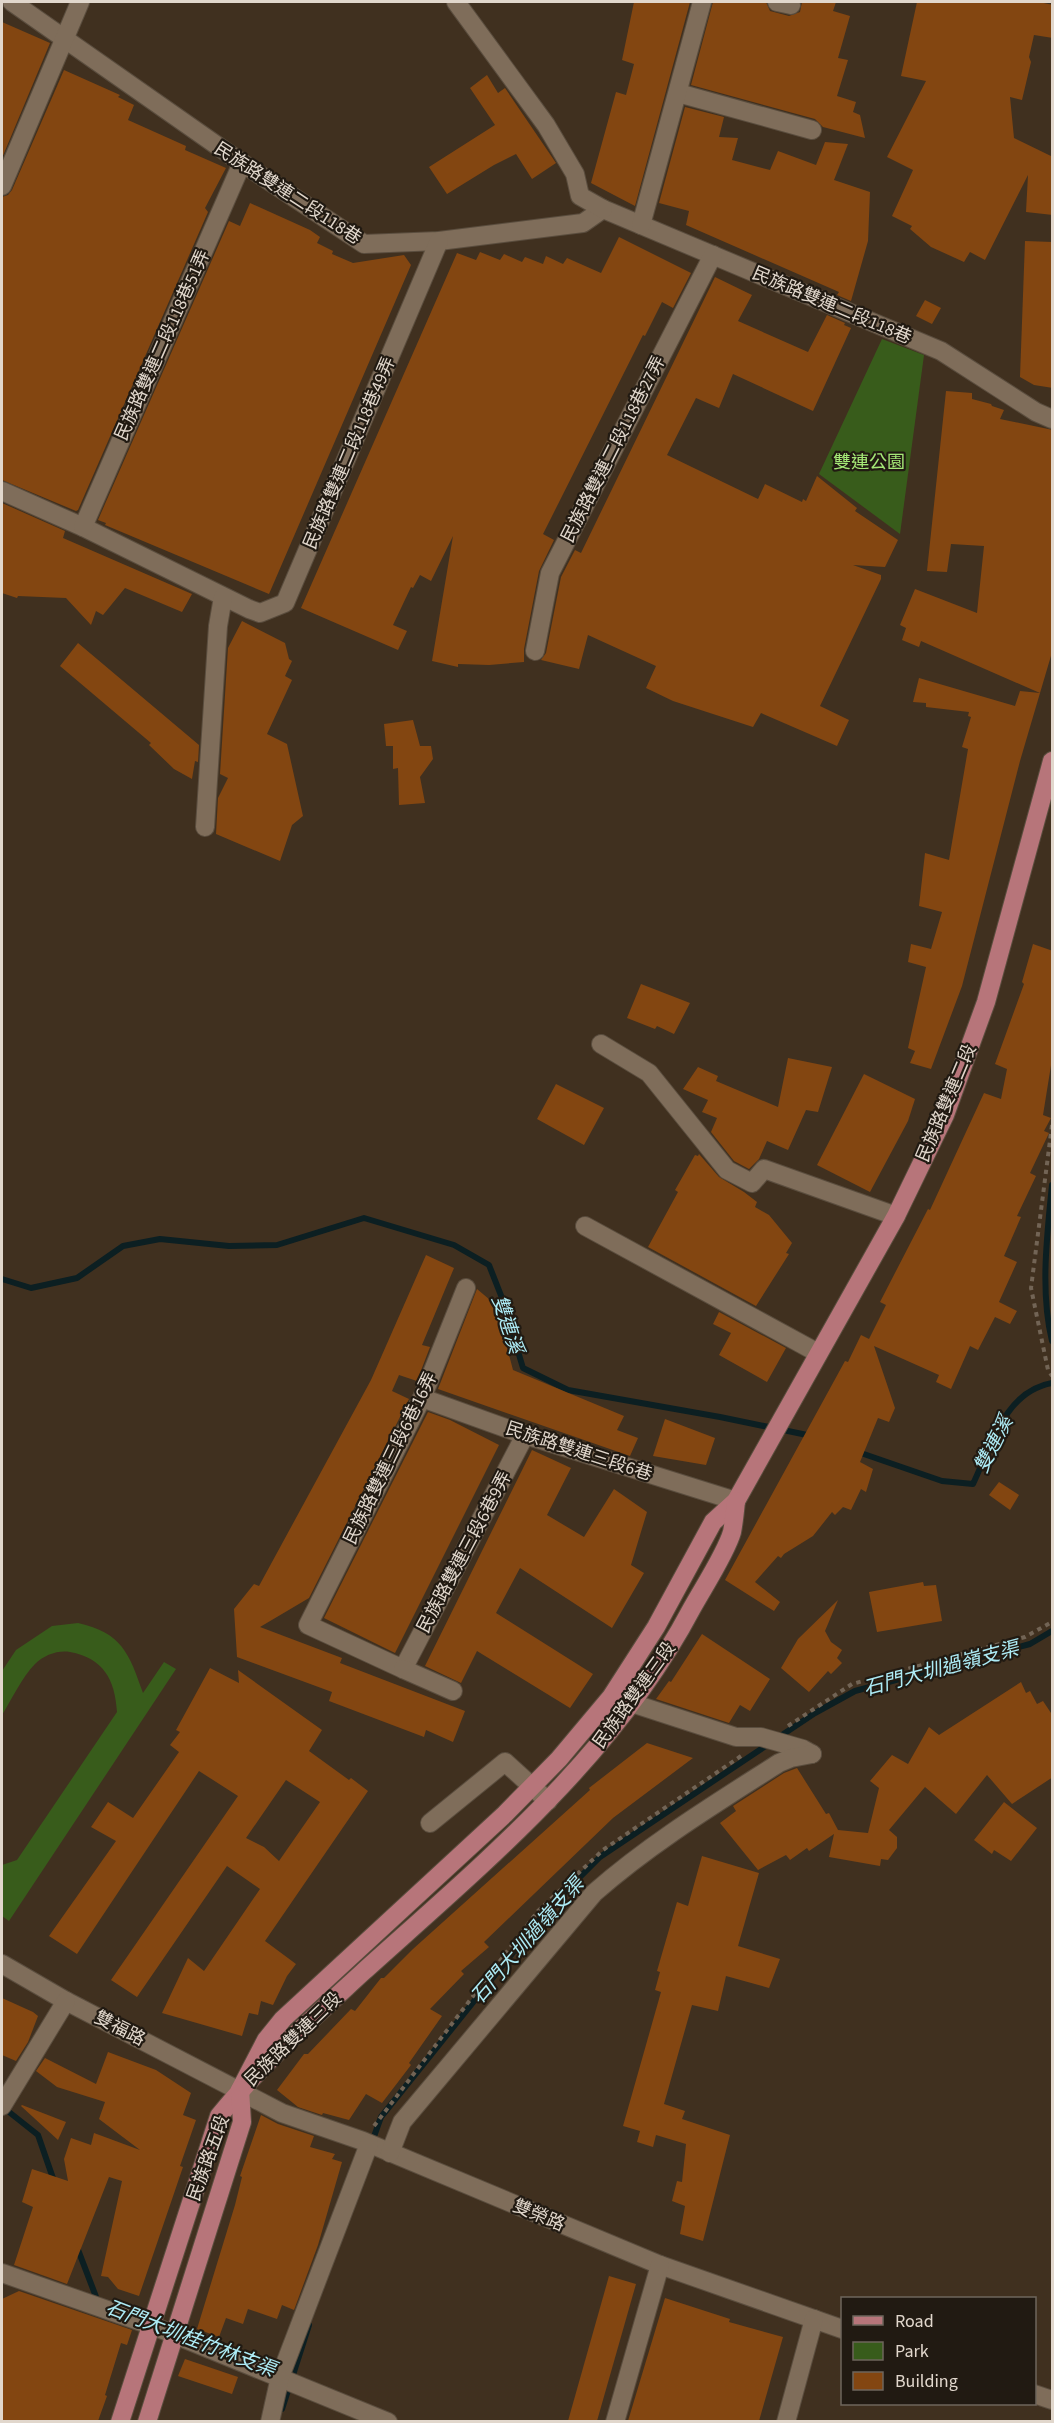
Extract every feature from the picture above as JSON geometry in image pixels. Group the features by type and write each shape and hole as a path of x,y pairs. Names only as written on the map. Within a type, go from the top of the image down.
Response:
{"main road":[{"name":"民族路雙連二段","path":"769,1440 896,1216 945,1115 986,1002 1053,761"},
{"name":"民族路雙連三段","path":"240,2090 266,2040 283,2019 505,1814 532,1787 611,1697 656,1627 713,1522 736,1501 769,1440"},
{"name":"民族路雙連三段","path":"240,2090 298,2032 520,1830 575,1773 632,1704 676,1638 731,1533 736,1501"},
{"name":"民族路五段","path":"120,2421 153,2326 219,2116 240,2090"},
{"name":"民族路五段","path":"147,2421 242,2122 240,2090"}],"street":[{"name":"民族路雙連二段118巷","path":"12,2 242,164 364,244 439,241 583,223 603,209"},
{"path":"2,186 80,2"},
{"name":"民族路雙連二段118巷","path":"456,2 546,124 575,174 580,196 603,209 941,351 1036,412 1053,419"},
{"path":"641,225 702,2"},
{"path":"678,93 812,130"},
{"name":"民族路雙連二段118巷51弄","path":"83,527 242,164"},
{"name":"民族路雙連二段118巷49弄","path":"2,491 83,527 260,613 285,603 439,241"},
{"name":"民族路雙連二段118巷27弄","path":"535,651 550,573 713,255"},
{"path":"205,827 218,626 223,597"},
{"path":"601,1044 649,1073 727,1170 752,1183 764,1169 896,1216"},
{"path":"585,1226 818,1353"},
{"name":"民族路雙連三段6巷16弄","path":"403,1669 308,1625 422,1398 466,1288"},
{"name":"民族路雙連三段6巷","path":"422,1398 525,1434 736,1501"},
{"name":"民族路雙連三段6巷9弄","path":"403,1669 525,1434"},
{"path":"403,1669 453,1691"},
{"path":"390,2153 402,2122 594,1893 657,1841 779,1763 812,1754 768,1738 736,1737 611,1697"},
{"path":"430,1823 505,1762 548,1801"},
{"name":"雙福路","path":"2,1964 66,2001 240,2090"},
{"path":"2,2106 66,2001"},
{"name":"雙榮路","path":"240,2090 282,2113 390,2153 660,2265 841,2328"},
{"path":"270,2421 280,2377 369,2145"},
{"path":"615,2421 660,2265"},
{"path":"2,2273 175,2334 388,2421"},
{"path":"786,2421 814,2319"},
{"path":"1036,2394 1053,2400"}],"path":[{"path":"1053,1125 1031,1288 1048,1370 1053,1376"},
{"path":"768,1738 852,1684 1025,1637 1053,1622"}],"green space":[{"name":"雙連公園","path":"882,339 924,355 900,534 819,474"},
{"path":"78,1623 105,1633 122,1647 143,1693 164,1662 176,1669 9,1921 2,1916 2,1865 17,1860 117,1712 110,1680 105,1672 91,1659 81,1655 61,1652 51,1654 39,1661 30,1669 2,1715 2,1671 16,1650 52,1626"}],"building":[{"path":"634,2 690,2 635,206 591,183 616,92 626,95 634,64 622,60"},
{"path":"713,2 766,2 770,11 789,16 800,12 802,2 836,2 833,11 850,16 838,58 848,60 837,96 856,102 853,112 860,115 865,138 823,127 815,119 691,85"},
{"path":"917,2 1039,2 1053,5 1053,38 1034,35 1029,57 1031,62 1022,100 1010,97 1014,138 1053,157 1053,215 1026,212 1028,175 985,260 970,252 964,262 931,247 910,229 912,226 892,216 913,170 887,157 926,81 901,76"},
{"path":"2,22 50,43 2,158"},
{"path":"64,70 120,95 118,97 134,105 128,120 186,146 185,150 226,168 205,208 208,212 76,511 2,480 2,197 8,195 12,190"},
{"path":"487,75 498,93 505,88 556,163 532,179 516,154 447,194 429,167 495,125 470,88"},
{"path":"685,107 724,117 719,137 738,138 732,160 770,170 778,151 816,165 825,142 848,144 834,180 870,192 868,241 851,301 837,295 839,292 686,225 689,211 659,203"},
{"path":"250,203 310,230 320,237 317,243 333,251 332,254 353,263 404,255 411,265 269,594 105,525 106,523 98,520 229,221 240,226"},
{"path":"619,237 691,273 673,308 662,302 645,336 643,335 543,534 554,540 539,571 524,649 524,662 489,665 458,664 458,667 432,661 453,536 431,581 420,575 413,588 411,587 393,625 407,631 398,650 301,608 457,253 476,260 480,252 500,260 504,254 522,262 525,257 543,264 546,256 563,264 567,258 601,273"},
{"path":"1025,241 1053,242 1053,388 1034,385 1020,377"},
{"path":"715,277 752,295 738,321 808,352 827,315 851,328 813,411 733,374 719,408 696,398 667,455 758,499 765,484 802,502 803,499 806,501 817,476 857,508 855,511 898,540 885,567 853,565 881,575 881,579 820,706 849,720 837,746 761,713 753,727 673,701 646,688 656,666 588,635 579,669 541,660 546,653 561,577 575,550 581,553"},
{"path":"925,300 941,308 932,324 916,316"},
{"path":"946,391 972,393 972,399 1004,410 1000,419 1053,430 1053,649 1040,693 921,641 919,647 902,640 906,628 900,625 915,589 977,613 984,546 951,544 947,572 927,571"},
{"path":"2,503 65,531 63,538 192,594 182,612 125,588 103,615 96,611 91,625 66,598 18,596 17,598 2,593"},
{"path":"242,621 285,643 289,659 292,661 285,676 292,680 267,734 287,744 303,816 292,825 280,861 216,834 218,798 228,778 220,774 228,648"},
{"path":"78,643 199,745 198,762 195,761 192,779 174,769 149,745 151,743 60,666"},
{"path":"919,678 1015,706 1020,691 1040,693 1020,761 962,986 931,1069 910,1063 915,1051 908,1048 926,967 908,962 911,944 931,949 942,912 919,906 925,853 949,860 968,749 962,747 971,717 968,716 969,712 926,707 926,703 913,702"},
{"path":"413,720 420,746 431,746 433,759 420,777 425,803 399,805 398,768 393,769 393,746 386,746 384,724"},
{"path":"1033,944 1053,951 1053,1053 1043,1115 1051,1118 1044,1131 1049,1133 1030,1173 1036,1176 1017,1216 1021,1217 1004,1256 1017,1262 999,1302 1017,1311 1010,1324 995,1317 978,1350 970,1346 951,1389 936,1382 939,1375 874,1346 895,1408 889,1422 878,1418 860,1462 873,1469 866,1492 861,1489 851,1510 843,1507 835,1515 832,1512 813,1536 781,1558 778,1556 755,1582 780,1602 774,1611 725,1580 845,1361 848,1362 861,1335 869,1339 886,1305 880,1302 928,1209 930,1210 984,1093 1001,1099 1007,1069 995,1064 1024,984 1022,982"},
{"path":"641,984 690,1003 674,1034 657,1026 655,1029 627,1018"},
{"path":"788,1058 832,1067 818,1112 806,1110 788,1150 767,1141 759,1159 749,1169 734,1161 711,1132 717,1118 702,1112 708,1100 683,1089 698,1067 718,1076 716,1081 778,1107"},
{"path":"864,1074 915,1099 908,1121 870,1192 817,1165"},
{"path":"556,1084 604,1108 584,1145 537,1119"},
{"path":"699,1154 719,1177 757,1202 755,1207 769,1215 792,1243 786,1253 789,1254 756,1306 648,1247 678,1192 675,1190 695,1155"},
{"path":"426,1255 454,1268 422,1345 430,1347 417,1381 399,1375 392,1391 409,1399 309,1598 260,1627 342,1658 340,1663 465,1711 453,1742 426,1730 424,1737 329,1701 332,1692 237,1657 234,1609 254,1584 259,1586 371,1380"},
{"path":"477,1289 496,1305 513,1370 624,1416 617,1430 638,1438 630,1456 438,1389"},
{"path":"719,1312 786,1348 767,1382 719,1355 731,1333 713,1324"},
{"path":"428,1412 450,1420 499,1445 395,1653 324,1618"},
{"path":"665,1419 715,1438 706,1465 653,1456"},
{"path":"532,1450 571,1468 547,1515 584,1537 614,1489 647,1512 631,1565 644,1573 612,1628 520,1568 496,1613 593,1674 570,1708 477,1651 461,1683 425,1666"},
{"path":"999,1482 1019,1495 1010,1510 989,1495"},
{"path":"923,1582 924,1586 936,1585 942,1621 877,1632 869,1592"},
{"path":"838,1600 825,1631 831,1642 842,1650 837,1658 842,1663 831,1674 828,1671 809,1692 781,1668 798,1639"},
{"path":"702,1634 770,1679 750,1711 740,1705 729,1723 656,1699 669,1681 671,1682"},
{"path":"210,1668 239,1683 238,1670 322,1730 309,1751 368,1791 265,1941 296,1964 287,1976 273,2005 261,2001 258,2015 249,2013 242,2036 162,2013 188,1958 204,1971 260,1889 227,1866 137,1997 111,1980 238,1796 199,1771 77,1954 49,1936 116,1841 91,1827 108,1802 133,1818 179,1752 170,1745 180,1732 176,1730","holes":["286,1780 320,1802 279,1861 264,1847 246,1838"]},
{"path":"1021,1682 1026,1693 1030,1691 1037,1704 1043,1701 1053,1716 1053,1777 1012,1804 987,1775 956,1814 925,1787 889,1830 897,1837 897,1848 888,1860 881,1859 880,1866 829,1857 834,1834 809,1851 807,1848 790,1860 786,1855 758,1870 720,1823 736,1811 733,1806 784,1773 797,1768 826,1814 829,1813 838,1830 868,1833 879,1788 870,1781 892,1755 908,1764 929,1727 939,1735"},
{"path":"647,1743 693,1758 613,1818 484,1942 489,1947 461,1971 464,1974 430,2009 442,2016 409,2063 411,2065 382,2103 366,2094 349,2120 323,2113 322,2115 298,2107 277,2090 304,2054 308,2054 351,2009 355,2011 381,1978 384,1978 413,1949 590,1790 589,1788"},
{"path":"1004,1802 1037,1828 1011,1861 994,1850 992,1854 974,1840"},
{"path":"702,1856 759,1873 738,1946 780,1959 769,1988 726,1976 718,2011 692,2005 664,2104 685,2111 682,2119 730,2135 703,2241 680,2234 685,2206 672,2201 677,2181 682,2182 686,2144 656,2135 653,2147 637,2142 640,2131 623,2126 661,1992 655,1990 660,1972 657,1971 677,1902 688,1906"},
{"path":"2,1998 38,2016 28,2042 16,2061 2,2055"},
{"path":"108,2052 156,2070 191,2093 183,2115 196,2120 180,2166 183,2167 139,2296 118,2289 108,2277 101,2276 122,2181 109,2177 67,2284 14,2265 33,2207 22,2202 32,2169 68,2181 64,2159 71,2138 91,2145 94,2133 140,2150 99,2119 105,2102 57,2087 36,2071 45,2058 96,2084"},
{"path":"21,2106 66,2122 58,2140"},
{"path":"261,2115 278,2124 314,2136 310,2147 335,2154 332,2159 342,2162 318,2245 294,2310 282,2305 277,2319 248,2309 243,2324 226,2318 219,2337 197,2329 235,2205 242,2177 240,2176"},
{"path":"609,2276 636,2284 597,2421 568,2421"},
{"path":"19,2291 132,2330 127,2345 121,2343 98,2421 2,2421 2,2299"},
{"path":"665,2298 730,2319 729,2322 783,2337 759,2421 628,2421"},
{"path":"185,2359 238,2377 232,2394 178,2376"}],"waterway":[{"name":"石門大圳過嶺支渠","path":"1052,1185 1045,1283 1052,1341"},
{"name":"雙連溪","path":"2,1279 31,1288 77,1278 123,1246 160,1239 229,1246 277,1245 364,1218 454,1245 489,1265 502,1298 523,1368 568,1390 812,1436"},
{"name":"雙連溪","path":"858,1452 942,1481 973,1484 994,1437 1011,1408 1036,1388 1052,1383"},
{"name":"石門大圳過嶺支渠","path":"779,1737 815,1713 855,1691 1030,1644 1052,1631"},
{"name":"石門大圳過嶺支渠","path":"372,2142 381,2117 548,1909 600,1857 770,1743"},
{"name":"石門大圳桂竹林支渠","path":"4,2108 38,2135 55,2184"},
{"name":"石門大圳桂竹林支渠","path":"77,2247 98,2302"},
{"name":"石門大圳過嶺支渠","path":"282,2409 309,2325"}]}
